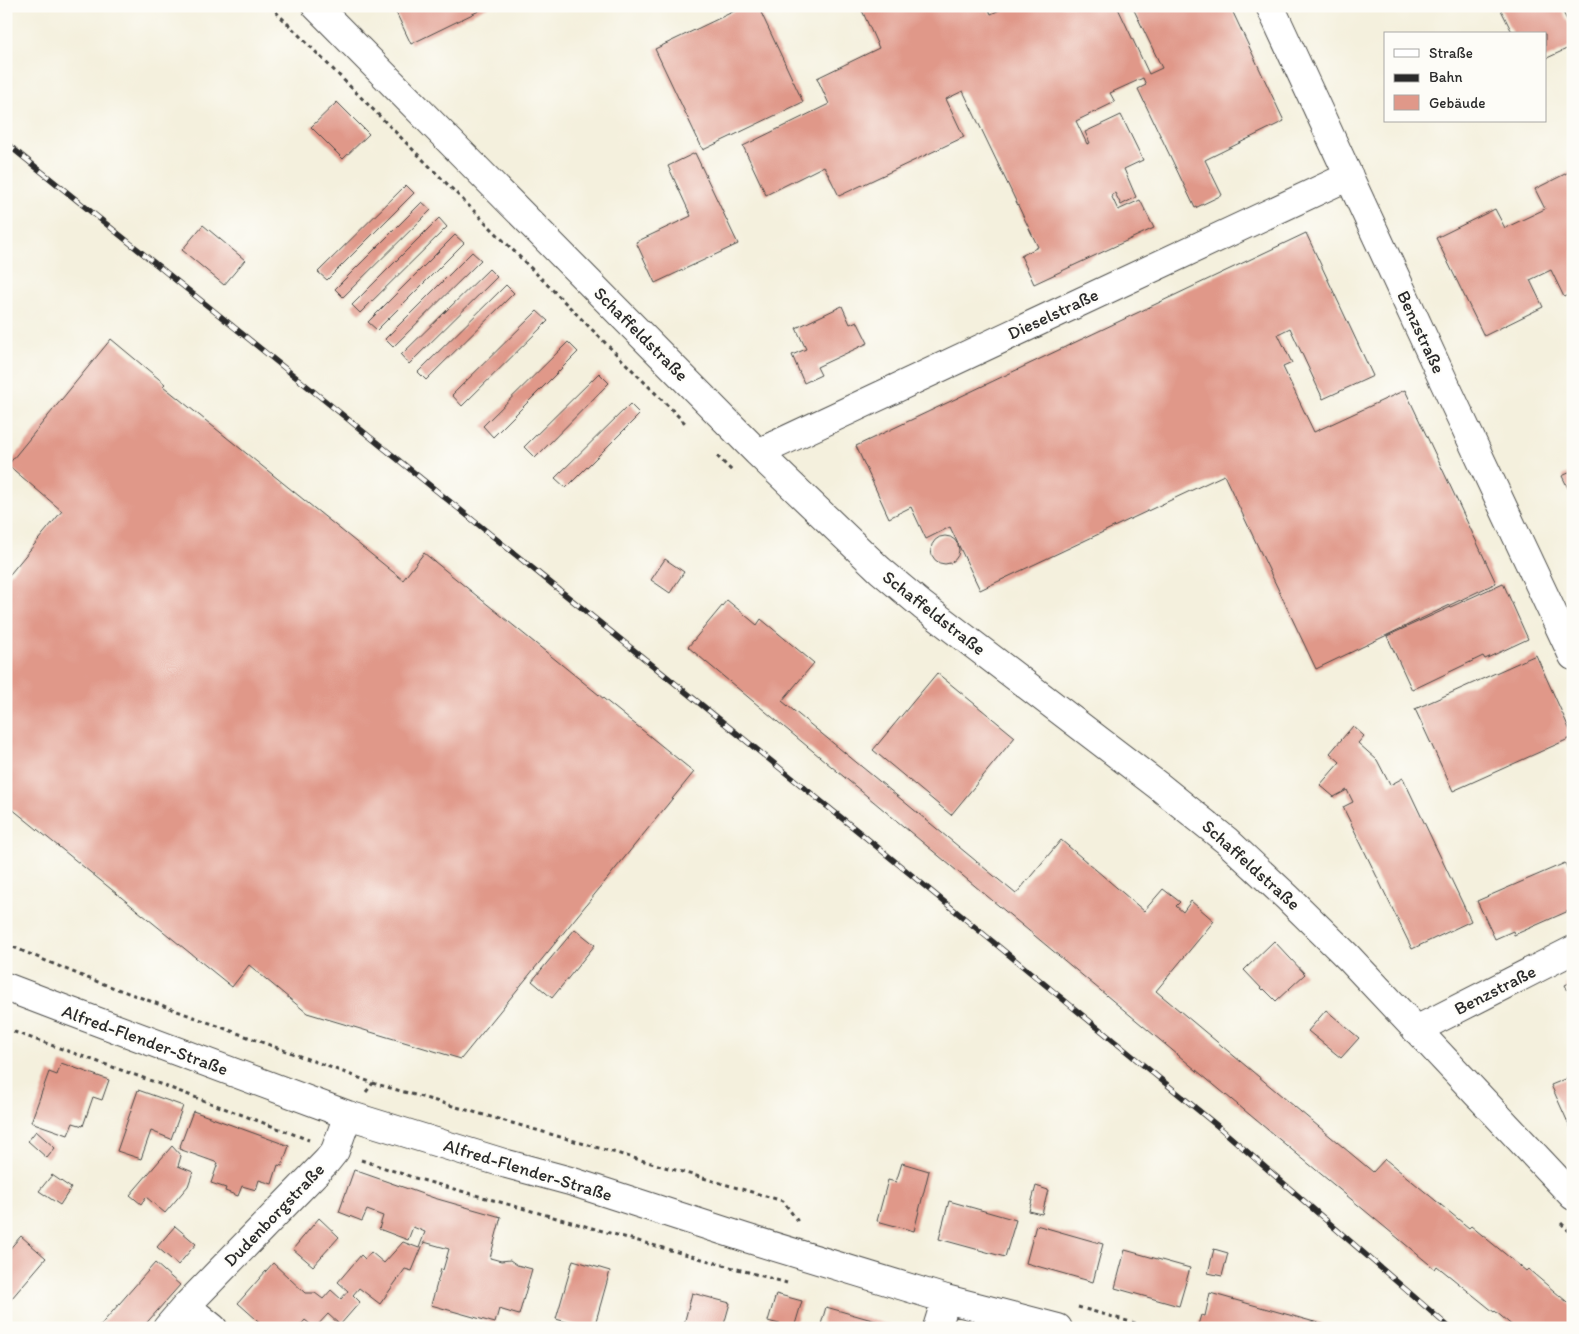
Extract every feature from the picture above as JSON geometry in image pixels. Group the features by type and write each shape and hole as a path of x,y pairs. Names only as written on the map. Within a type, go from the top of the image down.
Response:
{"street":[{"name":"Schaffeldstraße","path":"316,6 758,453 880,570 931,612 1160,787 1227,841 1349,958 1573,1196"},
{"name":"Benzstraße","path":"1270,6 1573,656"},
{"name":"Dieselstraße","path":"758,453 1349,176"},
{"name":"Benzstraße","path":"1416,1030 1573,950"},
{"name":"Alfred-Flender-Straße","path":"6,986 348,1115 506,1164 570,1181 746,1238 946,1299 1058,1328"},
{"name":"Dudenborgstraße","path":"167,1328 186,1306 327,1161 335,1151 348,1115"},
{"path":"937,1328 946,1299"},
{"path":"186,1306 213,1328"}],"path":[{"path":"6,944 82,976 373,1083 783,1201 803,1229"},
{"path":"6,1030 149,1080 321,1144 335,1151 415,1178 794,1285"},
{"path":"1076,1307 1152,1328"}],"building":[{"path":"393,6 489,6 411,44"},
{"path":"745,6 758,6 803,102 703,150 655,49"},
{"path":"860,6 987,6 991,14 1008,6 1117,6 1149,74 1162,68 1132,6 1230,6 1284,121 1205,160 1222,195 1195,208 1138,89 1146,85 1143,78 1110,93 1115,102 1076,121 1087,144 1090,143 1085,132 1121,115 1143,160 1124,169 1136,197 1121,205 1115,193 1111,195 1118,210 1140,200 1154,228 1034,284 1021,256 1038,247 963,91 946,99 964,137 839,196 824,166 766,195 743,146 829,104 817,78 879,48"},
{"path":"1504,6 1560,6 1573,32 1573,46 1546,59 1546,32 1512,32 1500,8"},
{"path":"337,102 369,134 343,159 311,127"},
{"path":"695,153 738,244 655,283 636,242 691,216 668,166"},
{"path":"1573,170 1573,292 1564,297 1551,270 1530,280 1543,307 1484,336 1436,238 1495,209 1505,228 1545,209 1535,189"},
{"path":"406,185 414,193 327,280 318,272"},
{"path":"422,202 431,210 343,297 335,289"},
{"path":"439,218 447,227 360,313 352,305"},
{"path":"203,225 245,260 224,285 182,250"},
{"path":"1306,233 1373,376 1323,399 1290,328 1278,334 1292,363 1283,367 1314,432 1405,390 1496,583 1316,669 1224,475 980,590 950,527 926,539 911,507 889,518 856,446"},
{"path":"455,235 464,243 377,330 368,322"},
{"path":"472,252 481,260 393,347 385,339"},
{"path":"489,269 497,277 409,364 401,355"},
{"path":"506,285 514,293 426,380 418,372"},
{"path":"842,306 850,324 857,321 868,343 817,367 821,375 804,383 792,355 806,349 796,328"},
{"path":"537,311 548,321 462,406 452,395"},
{"path":"111,339 165,384 163,386 403,580 424,553 694,772 461,1059 307,1013 249,965 232,987 6,804 6,579 62,511 8,465"},
{"path":"568,342 578,352 493,437 483,426"},
{"path":"599,373 609,383 535,458 524,447"},
{"path":"630,404 640,414 566,488 555,478"},
{"path":"1573,471 1573,498 1562,476"},
{"path":"945,536 955,540 959,550 955,560 945,564 935,560 931,550 935,540"},
{"path":"665,559 684,572 670,593 651,580"},
{"path":"1503,583 1528,639 1485,659 1483,656 1412,690 1387,636"},
{"path":"727,600 757,625 761,619 814,663 782,701 1016,894 1061,840 1144,911 1163,889 1180,902 1176,906 1183,912 1191,901 1214,921 1156,991 1373,1172 1385,1159 1469,1228 1471,1226 1526,1271 1528,1269 1573,1307 1573,1328 1515,1328 1437,1266 1435,1269 688,647"},
{"path":"1536,655 1573,737 1453,791 1415,709"},
{"path":"937,673 1015,737 951,815 873,750"},
{"path":"1353,726 1364,736 1358,743 1377,760 1390,785 1403,778 1471,921 1412,949 1343,807 1353,802 1347,790 1334,797 1320,785 1340,762 1330,753"},
{"path":"1565,863 1573,881 1573,909 1514,935 1513,931 1495,939 1477,901"},
{"path":"575,929 595,945 552,998 532,981"},
{"path":"1274,941 1305,974 1276,1001 1244,970"},
{"path":"1573,981 1573,1001 1565,985"},
{"path":"1326,1010 1359,1038 1341,1058 1308,1031"},
{"path":"61,1063 109,1080 102,1100 93,1097 83,1126 73,1123 68,1135 31,1122 49,1072 57,1075"},
{"path":"1573,1076 1573,1126 1570,1127 1551,1085"},
{"path":"138,1090 183,1106 171,1139 151,1131 141,1159 117,1151"},
{"path":"193,1111 289,1146 282,1166 278,1165 272,1184 259,1180 256,1190 242,1186 238,1196 225,1191 226,1188 211,1183 218,1163 179,1149"},
{"path":"36,1131 55,1148 47,1158 28,1141"},
{"path":"172,1146 181,1156 178,1166 193,1172 188,1186 165,1213 146,1197 141,1204 130,1195"},
{"path":"902,1163 929,1171 914,1231 877,1221 888,1180 896,1182"},
{"path":"354,1170 434,1198 501,1217 490,1258 501,1261 510,1260 517,1265 532,1269 519,1315 499,1309 495,1323 431,1305 449,1249 424,1242 412,1271 405,1269 380,1304 359,1288 353,1295 360,1302 340,1325 328,1314 315,1328 305,1320 298,1328 266,1328 238,1303 273,1263 305,1293 315,1293 323,1299 331,1290 341,1299 348,1291 338,1282 361,1255 365,1259 371,1252 384,1263 403,1242 419,1248 425,1232 413,1227 408,1240 379,1229 383,1216 367,1210 362,1221 339,1212"},
{"path":"52,1175 71,1188 60,1205 39,1191"},
{"path":"1036,1186 1048,1190 1042,1214 1029,1211"},
{"path":"949,1201 1016,1220 1005,1257 939,1239"},
{"path":"319,1218 339,1237 313,1266 293,1249"},
{"path":"1036,1225 1103,1244 1093,1282 1026,1263"},
{"path":"175,1226 196,1244 178,1265 157,1247"},
{"path":"21,1236 46,1258 6,1305 6,1253"},
{"path":"1214,1249 1228,1253 1222,1276 1208,1273"},
{"path":"1125,1250 1190,1268 1179,1306 1115,1288"},
{"path":"573,1260 610,1271 594,1328 587,1328 556,1319"},
{"path":"155,1263 180,1285 142,1328 98,1328"},
{"path":"692,1293 730,1303 723,1328 683,1328"},
{"path":"1210,1293 1335,1328 1197,1328 1201,1315 1205,1316"},
{"path":"776,1294 802,1301 794,1328 768,1321"},
{"path":"826,1307 897,1327 897,1328 820,1328"}],"railway":[{"path":"6,143 859,832 1220,1128 1450,1328"}]}
